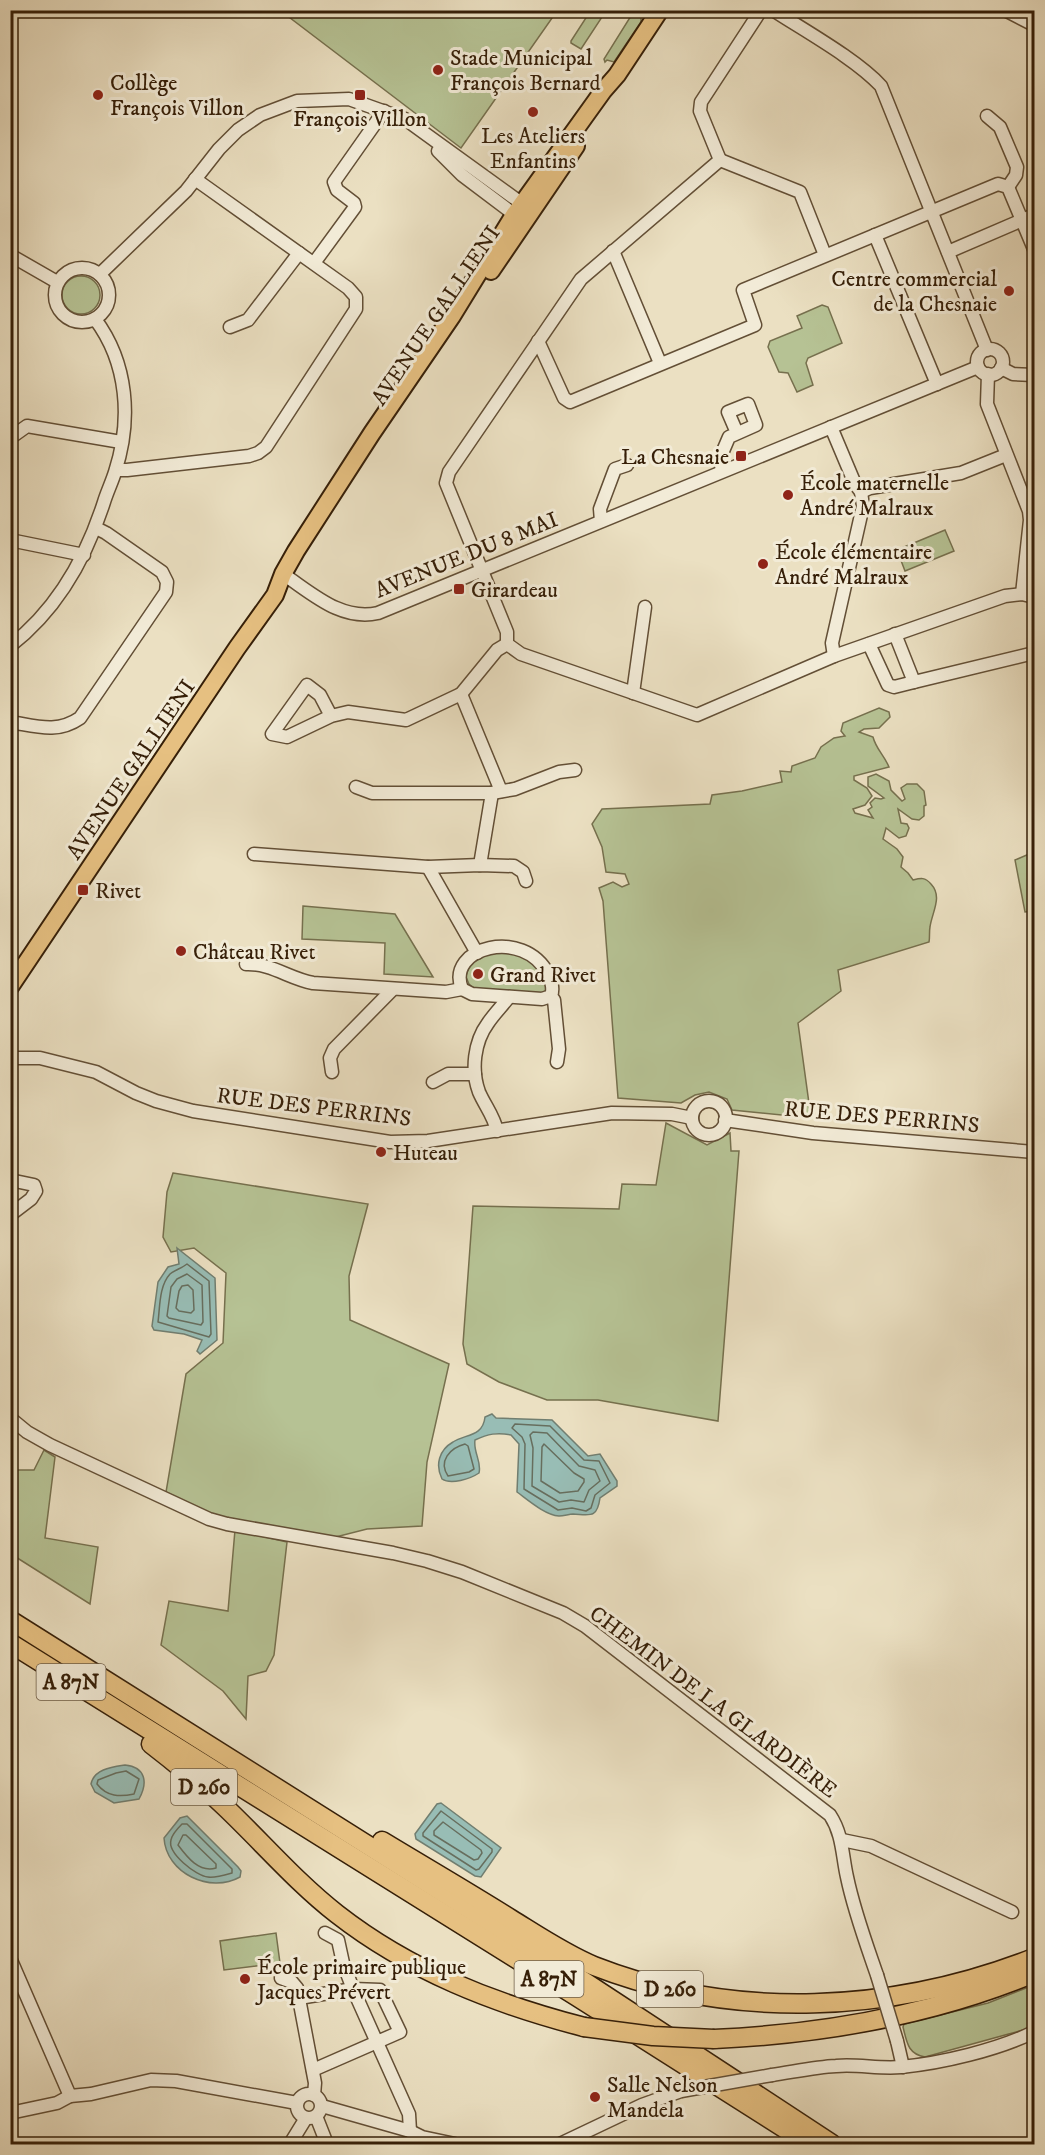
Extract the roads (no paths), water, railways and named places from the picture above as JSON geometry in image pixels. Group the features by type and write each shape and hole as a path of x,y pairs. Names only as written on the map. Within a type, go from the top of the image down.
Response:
{"highway":[{"name":"A 87N","path":"10,1620 337,1828 585,1982 832,2145"},
{"name":"A 87N","path":"10,1643 576,1995 809,2145"},
{"name":"D 260","path":"131,1720 152,1744 199,1782 302,1884 337,1913 404,1959 469,1991 532,2014 584,2027 653,2036 714,2039 796,2033 908,2014 1000,1988 1035,1973"},
{"name":"D 260","path":"337,1828 379,1839 547,1941 592,1965 672,1989 759,2002 867,2001 942,1987 1010,1968 1035,1958"}],"main road":[{"name":"AVENUE GALLIENI","path":"10,970 268,590 283,574 372,433 660,10"},
{"name":"AVENUE GALLIENI","path":"10,987 237,648 275,596 283,574"}],"street":[{"path":"761,10 701,102 700,111 720,160 800,192 825,255"},
{"path":"773,10 846,58 874,78 881,86 987,350"},
{"path":"1005,10 1035,25"},
{"path":"100,274 167,210 238,130 260,115 297,101 349,99 412,122 523,213"},
{"path":"314,263 355,207 354,202 337,190 334,182 384,111"},
{"path":"987,116 1000,127 1017,167 1016,175 1008,187"},
{"path":"507,644 507,632 446,483 449,472 581,279 720,160"},
{"path":"116,470 249,456 258,453 266,447 356,309 356,297 348,288 195,179"},
{"path":"538,341 564,398 570,402 755,325 743,290 998,184 1008,187 1029,218 1035,249"},
{"path":"948,252 1029,218"},
{"path":"875,235 937,384"},
{"path":"613,251 660,363"},
{"path":"230,327 248,320 299,253"},
{"path":"10,255 57,282"},
{"path":"82,267 100,274 105,281 109,298 102,314 86,322 76,322 66,318 59,311 54,292 63,274 82,267"},
{"path":"10,646 52,606 84,555 116,470 125,399 123,380 118,359 107,335 95,319"},
{"path":"507,644 521,654 697,715 834,656 1005,596 1028,595 1032,510 1006,454 987,404 983,371 978,358 987,350 1000,354 1001,368 995,373 983,371"},
{"path":"1001,368 1013,374 1035,375"},
{"name":"AVENUE DU 8 MAI","path":"283,574 339,610 363,615 378,613 937,384 983,371"},
{"path":"13,436 27,426 121,442"},
{"path":"831,427 855,484 861,492 863,506 832,643 834,656"},
{"path":"722,471 720,458 729,437 737,433"},
{"path":"861,492 870,488 961,473 1006,454"},
{"path":"601,521 600,509 615,469 627,465"},
{"path":"10,722 55,728 69,726 80,718 166,592 167,582 162,572 96,528"},
{"path":"10,540 84,555"},
{"path":"633,693 645,607"},
{"path":"895,634 914,682"},
{"path":"331,716 320,694 307,685 272,734 286,737 331,716 348,712 406,720 461,694 497,650 507,644"},
{"path":"869,644 888,685 894,687 1035,653"},
{"path":"461,694 496,792 480,865"},
{"path":"356,787 372,793 496,792 515,789 559,772 575,770"},
{"path":"254,854 428,867 480,865 514,867 523,873 526,881"},
{"path":"428,867 477,953"},
{"path":"246,964 261,964 313,983 446,992 462,989 472,994 545,999 551,996 553,989 548,973 531,955 508,946 492,947 469,959 462,969 459,981 462,989"},
{"path":"332,1072 330,1058 334,1049 393,989"},
{"path":"551,996 554,1000 557,1027 559,1049 557,1062"},
{"path":"497,1131 493,1116 478,1090 474,1074 482,1032 509,997"},
{"name":"RUE DES PERRINS","path":"10,1058 40,1058 96,1072 136,1093 193,1111 390,1142 428,1141 612,1113 672,1114 692,1119"},
{"path":"433,1082 448,1074 474,1074"},
{"path":"709,1102 723,1109 725,1120 721,1130 711,1135 700,1133 695,1129 692,1119 699,1105 709,1102"},
{"name":"RUE DES PERRINS","path":"725,1120 813,1133 1035,1152"},
{"path":"10,1180 34,1185 36,1191 32,1198 10,1215"},
{"name":"CHEMIN DE LA GLARDIÈRE","path":"10,1418 27,1432 50,1445 209,1519 427,1561 462,1572 563,1613 585,1626 830,1815 842,1840 847,1876 903,2067"},
{"path":"842,1840 871,1846 1012,1912"},
{"path":"325,1933 338,1940 343,1963 353,1989 409,2114 410,2131"},
{"path":"10,1958 70,2096"},
{"path":"281,1978 292,1982 297,1988 313,2070 314,2095"},
{"path":"299,1998 353,1989 380,1990 400,2032 313,2070"},
{"path":"560,2145 642,2105 681,2091 838,2066 903,2067 993,2048 1035,2032"},
{"path":"10,2113 57,2103 70,2096 91,2094 151,2080 176,2081 297,2103"},
{"path":"290,2145 314,2114 319,2099 314,2095 302,2096 297,2103 299,2114 314,2114 410,2131 422,2137 455,2145"},
{"path":"314,2114 327,2145"}],"water":[{"path":"177,1248 215,1278 217,1340 200,1354 197,1351 202,1340 184,1334 154,1330 152,1326 158,1282 168,1267 179,1264"},
{"path":"492,1414 496,1418 552,1420 588,1456 600,1454 617,1481 617,1486 600,1498 595,1513 559,1516 548,1513 517,1492 519,1444 511,1435 501,1434 488,1435 475,1440 479,1473 460,1480 442,1479 439,1463 444,1449 458,1439 477,1432 484,1423 485,1417"},
{"path":"125,1765 132,1766 141,1772 144,1787 139,1799 114,1803 95,1792 91,1784 96,1775 104,1770"},
{"path":"441,1803 501,1848 481,1877 475,1876 416,1839 415,1834 437,1804"},
{"path":"187,1816 238,1867 241,1871 240,1877 228,1882 203,1881 181,1870 172,1861 164,1838 180,1818"}],"place":[{"name":"Stade Municipal François Bernard","path":"438,70"},
{"name":"Collège François Villon","path":"98,95"},
{"name":"François Villon","path":"360,95"},
{"name":"Les Ateliers Enfantins","path":"533,112"},
{"name":"Centre commercial de la Chesnaie","path":"1009,291"},
{"name":"La Chesnaie","path":"741,456"},
{"name":"École maternelle André Malraux","path":"788,495"},
{"name":"École élémentaire André Malraux","path":"763,564"},
{"name":"Girardeau","path":"459,589"},
{"name":"Rivet","path":"83,890"},
{"name":"Château Rivet","path":"181,951"},
{"name":"Grand Rivet","path":"478,974"},
{"name":"Huteau","path":"381,1152"},
{"name":"École primaire publique Jacques Prévert","path":"245,1979"},
{"name":"Salle Nelson Mandela","path":"595,2097"}]}
